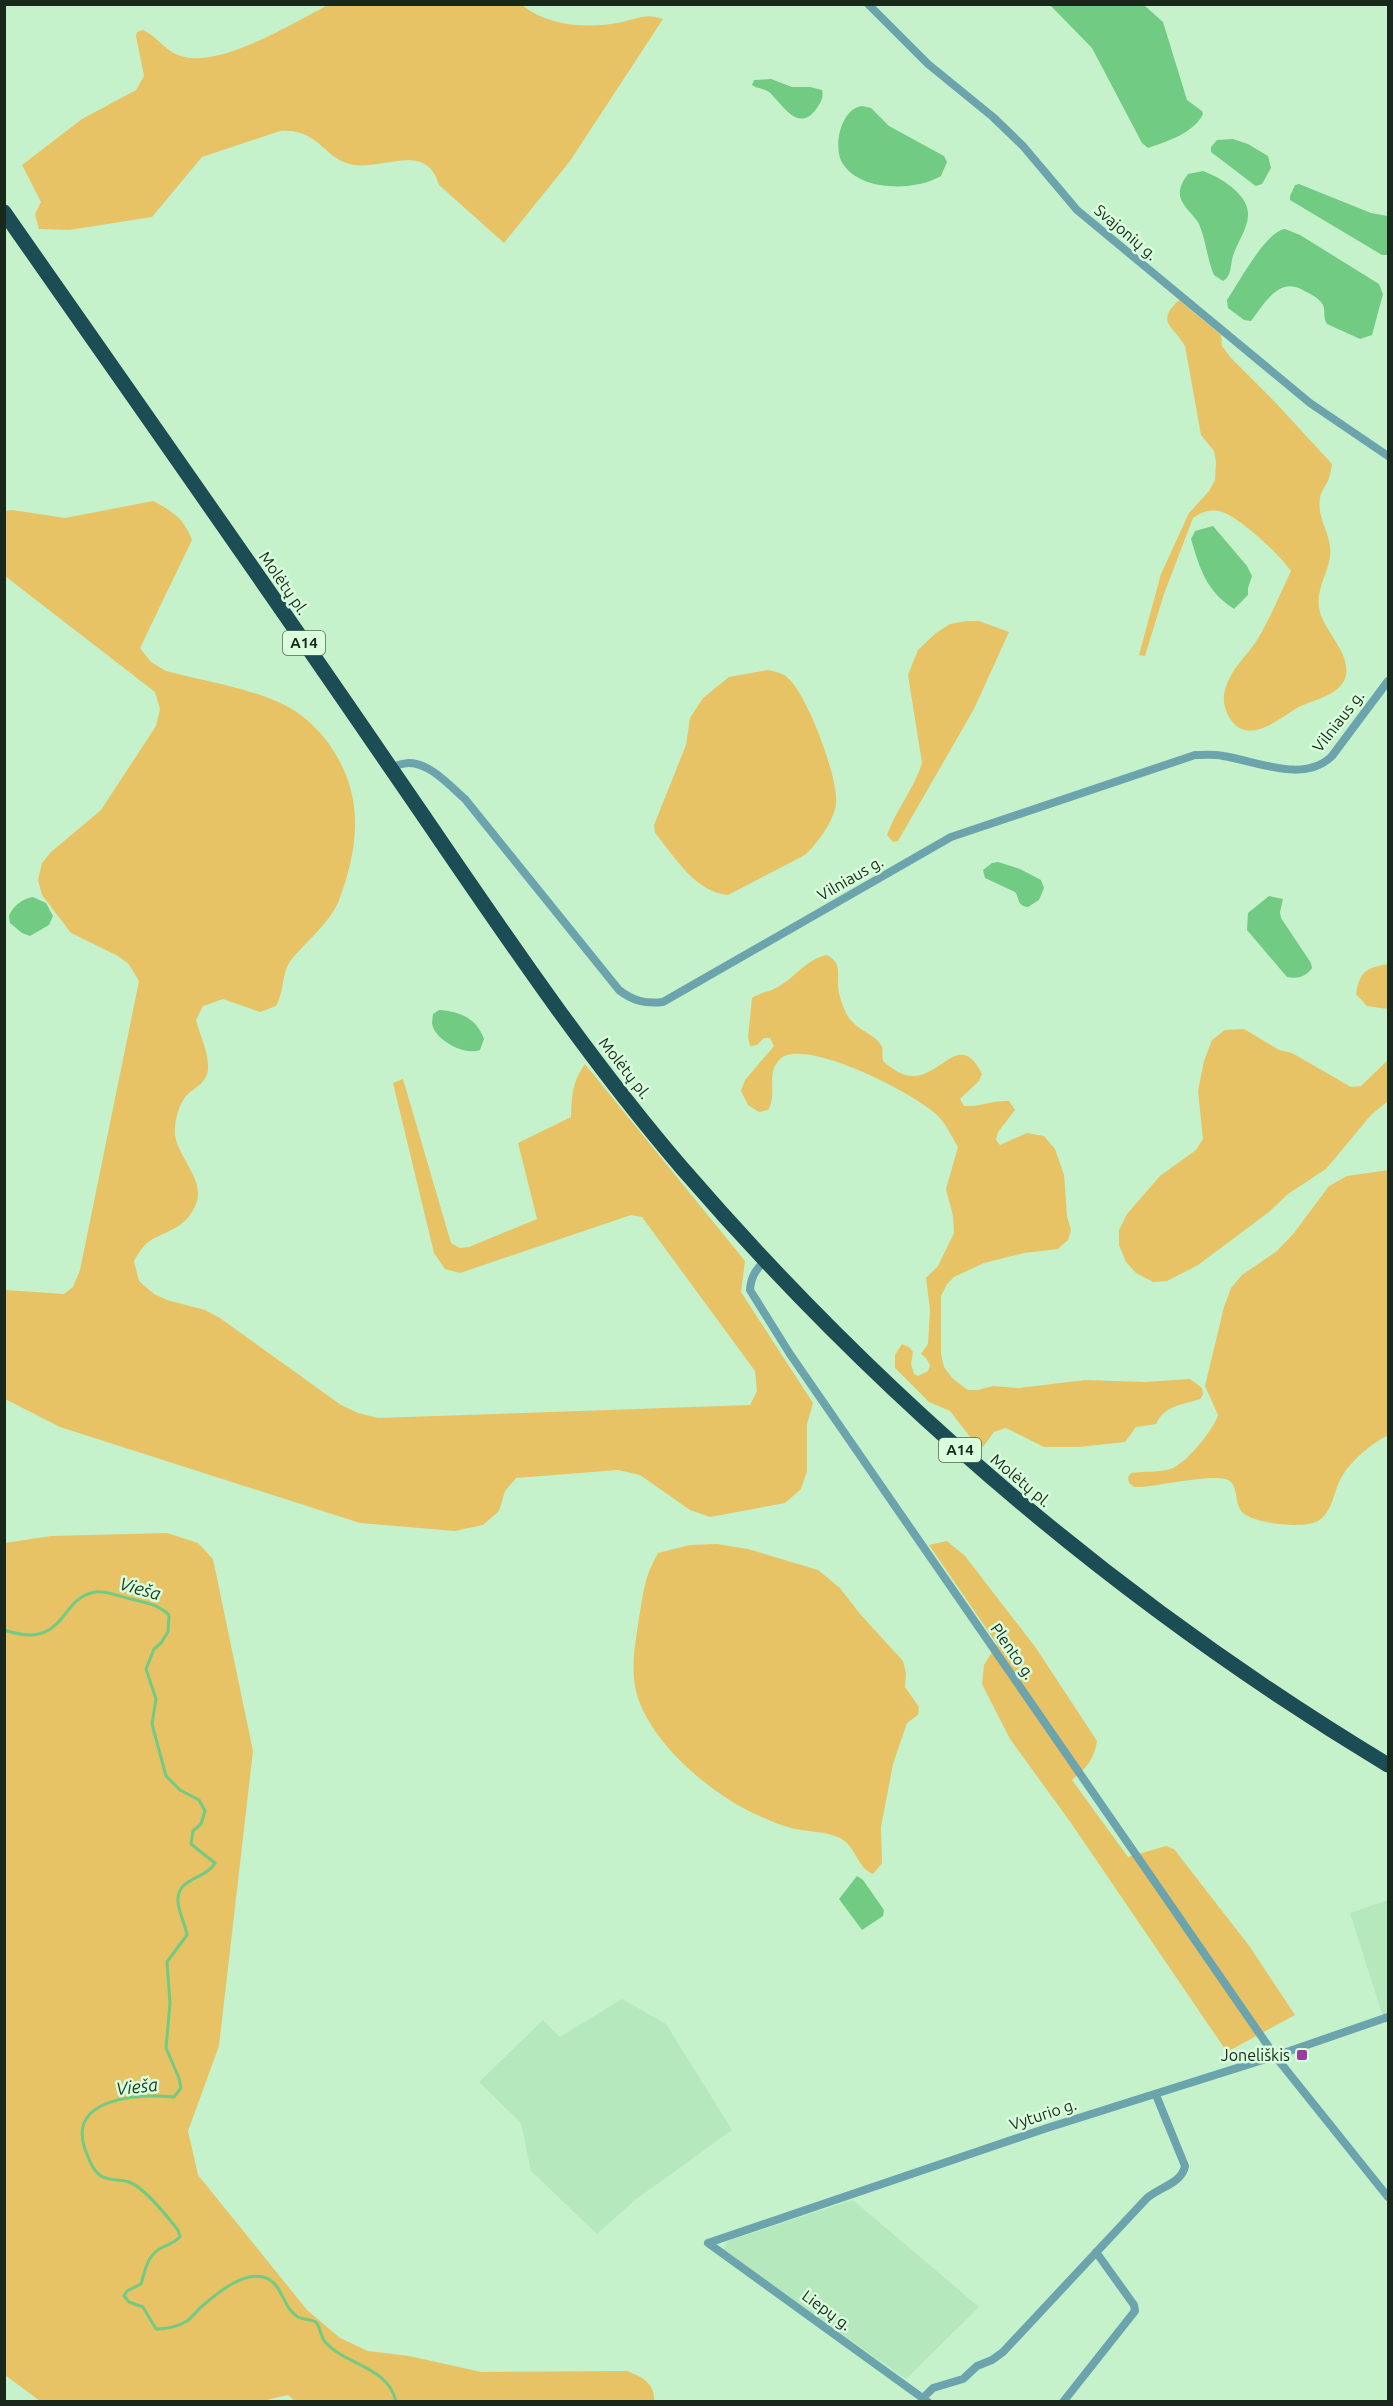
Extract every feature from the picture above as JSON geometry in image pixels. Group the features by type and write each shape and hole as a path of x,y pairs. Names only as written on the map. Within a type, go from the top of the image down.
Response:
{"highway":[{"name":"Molėtų pl.","path":"9,218 391,767 496,922 596,1061 681,1166 765,1260 904,1400 976,1465 1111,1577 1242,1671 1389,1766"}],"street":[{"name":"Svajonių g.","path":"868,4 928,64 993,117 1023,146 1077,210 1310,403 1357,437 1389,456"},
{"name":"Vilniaus g.","path":"391,767 410,763 421,766 440,777 465,799 619,990 637,1001 649,1004 663,1002 951,837 1195,755 1221,755 1292,770 1323,765 1389,681"},
{"name":"Plento g.","path":"765,1260 751,1278 750,1290 790,1354 1275,2056"},
{"name":"Vyturio g.","path":"708,2243 1047,2128 1156,2095 1389,2017"},
{"path":"1275,2056 1389,2197"},
{"path":"926,2400 933,2388 963,2379 977,2366 992,2360 1003,2352 1155,2191 1180,2178 1185,2166 1156,2095"},
{"name":"Liepų g.","path":"708,2243 926,2400"},
{"path":"1063,2402 1135,2311 1134,2305 1096,2252"}],"shaded area":[{"path":"328,5 522,5 544,18 583,25 609,24 647,16 663,19 570,161 504,243 439,185 433,172 425,164 404,160 354,165 335,157 313,139 293,131 280,131 202,157 152,217 69,230 39,229 35,214 41,202 22,165 82,119 136,90 144,76 137,32 143,30 181,56 197,58 215,56 256,42"},
{"path":"1050,5 1144,5 1163,22 1187,100 1203,114 1199,121 1186,132 1148,148 1142,143 1092,48"},
{"path":"771,79 792,87 822,90 821,102 810,116 797,118 769,92 752,85 754,80"},
{"path":"862,106 871,108 889,126 944,156 947,162 941,176 918,184 889,186 862,180 851,173 840,157 838,148 840,130 849,114 855,108"},
{"path":"1233,139 1248,144 1268,156 1271,168 1262,184 1256,186 1211,152 1211,147 1217,140"},
{"path":"1203,171 1233,188 1247,208 1246,226 1233,256 1229,273 1223,281 1214,275 1199,224 1180,196 1181,187 1188,174"},
{"path":"1299,184 1371,213 1388,216 1388,255 1382,255 1290,200 1295,185"},
{"path":"1285,229 1300,235 1379,284 1383,294 1372,335 1360,339 1327,324 1321,302 1301,289 1293,287 1285,287 1272,294 1251,321 1244,320 1228,308 1227,300 1253,259 1269,239"},
{"path":"1179,300 1221,335 1222,346 1231,358 1332,464 1319,505 1329,541 1330,556 1321,588 1319,608 1325,625 1344,658 1346,675 1334,692 1299,707 1256,730 1238,727 1231,720 1225,706 1225,690 1234,670 1262,632 1291,571 1278,555 1237,520 1215,510 1193,518 1164,594 1145,656 1139,655 1161,574 1189,513 1209,491 1215,480 1214,451 1201,435 1185,346 1168,324 1167,319 1168,314"},
{"path":"153,501 177,516 192,540 140,648 151,662 166,671 258,694 288,707 304,718 331,746 341,763 353,800 355,830 351,862 338,903 328,919 289,963 276,1006 260,1012 223,999 203,1006 196,1020 207,1056 208,1069 203,1081 186,1096 181,1104 177,1115 175,1135 196,1182 197,1201 187,1219 141,1249 134,1261 139,1281 154,1294 167,1300 205,1310 220,1318 341,1405 358,1413 378,1418 750,1405 757,1391 755,1371 642,1217 631,1215 460,1273 445,1269 434,1253 393,1083 403,1079 451,1243 460,1248 469,1247 537,1219 518,1143 571,1117 577,1077 585,1064 745,1261 741,1292 813,1403 807,1424 807,1471 801,1489 785,1503 710,1517 690,1510 640,1475 618,1470 516,1478 505,1491 499,1511 483,1525 455,1531 360,1523 60,1427 5,1399 5,1290 64,1294 73,1287 80,1270 139,981 128,963 71,933 42,895 38,880 42,863 51,852 101,810 156,726 160,709 155,692 5,576 5,511 12,510 65,518"},
{"path":"1213,526 1247,566 1252,576 1248,595 1234,609 1210,587 1201,570 1191,539 1195,531"},
{"path":"979,621 1009,632 974,709 898,841 893,842 887,835 922,763 908,675 918,650 936,633 950,624"},
{"path":"768,670 787,677 805,703 821,739 833,776 836,792 835,811 824,832 805,855 728,895 705,887 687,872 655,833 654,825 686,745 690,718 703,698 729,677"},
{"path":"998,862 1020,869 1041,880 1044,888 1039,900 1028,907 1024,906 1015,892 985,878 983,870 992,863"},
{"path":"1269,896 1283,899 1281,918 1311,963 1312,968 1304,975 1287,977 1247,930 1248,913"},
{"path":"33,897 46,903 53,916 49,925 30,936 22,933 10,923 9,916 18,903"},
{"path":"827,955 835,961 838,968 839,993 846,1013 854,1024 880,1043 883,1061 900,1073 915,1076 930,1071 953,1057 968,1056 975,1062 982,1074 979,1081 960,1099 964,1106 1009,1101 1015,1110 998,1132 996,1140 1000,1145 1027,1133 1044,1136 1055,1149 1064,1175 1067,1216 1071,1230 1068,1240 1058,1249 1024,1253 984,1263 954,1277 947,1284 941,1296 941,1354 944,1367 953,1379 968,1390 978,1390 993,1386 1019,1388 1085,1380 1145,1382 1190,1379 1202,1388 1203,1395 1200,1399 1169,1409 1156,1424 1136,1427 1125,1442 1079,1447 1044,1447 1006,1428 994,1432 983,1447 974,1442 950,1411 929,1402 895,1368 895,1355 902,1344 913,1352 911,1364 914,1374 918,1376 928,1371 930,1365 921,1354 928,1344 930,1310 926,1278 938,1266 954,1233 953,1216 946,1189 958,1147 938,1116 908,1095 861,1071 812,1055 793,1054 780,1059 773,1071 772,1098 768,1110 759,1112 748,1105 741,1091 745,1080 774,1046 770,1038 764,1038 757,1045 750,1046 748,1037 752,998 781,985 812,961"},
{"path":"1388,964 1388,1009 1367,1006 1356,994 1362,975 1369,969"},
{"path":"439,1010 461,1014 472,1021 484,1039 480,1050 466,1051 444,1041 432,1023 433,1014"},
{"path":"1244,1029 1351,1087 1361,1086 1388,1060 1388,1101 1371,1115 1326,1169 1288,1194 1269,1212 1198,1265 1167,1281 1153,1282 1136,1273 1126,1262 1119,1245 1119,1230 1127,1214 1160,1176 1196,1150 1203,1139 1198,1091 1204,1061 1212,1040 1225,1030"},
{"path":"1388,1170 1388,1435 1368,1448 1350,1465 1341,1478 1327,1513 1318,1521 1302,1525 1268,1522 1249,1517 1240,1509 1233,1484 1225,1479 1197,1479 1143,1487 1134,1487 1129,1483 1128,1477 1131,1473 1163,1471 1179,1465 1199,1444 1215,1421 1218,1415 1205,1386 1224,1307 1231,1288 1242,1275 1277,1251 1294,1233 1329,1186 1347,1176"},
{"path":"167,1533 198,1543 213,1559 253,1751 219,2046 188,2131 198,2175 307,2310 340,2338 368,2351 409,2356 481,2372 627,2371 642,2378 650,2385 654,2401 296,2402 288,2395 258,2402 40,2401 5,2375 5,1543 51,1536"},
{"path":"947,1541 965,1556 1036,1648 1097,1741 1089,1763 1072,1780 1128,1857 1166,1846 1174,1849 1250,1947 1295,2015 1227,2052 1071,1823 1010,1739 982,1684 984,1665 997,1644 929,1545"},
{"path":"717,1544 748,1549 818,1570 840,1588 860,1614 903,1661 906,1673 905,1687 919,1707 918,1715 907,1723 893,1764 881,1827 882,1863 873,1874 863,1867 850,1846 840,1838 782,1825 739,1806 719,1793 700,1779 665,1744 641,1706 635,1686 634,1652 647,1577 653,1562 658,1553 690,1545"},
{"path":"857,1876 863,1880 884,1910 883,1916 862,1930 839,1899"},
{"path":"1388,1900 1388,2022 1385,2023 1350,1913"},
{"path":"622,1999 666,2024 732,2130 635,2200 597,2234 531,2171 521,2123 479,2082 543,2020 560,2037"},
{"path":"853,2200 979,2307 906,2379 724,2252 728,2241"}],"waterway":[{"name":"Vieša","path":"4,1630 24,1635 39,1634 59,1622 83,1597 95,1592 151,1604 161,1608 169,1615 168,1632 154,1649 146,1669 156,1699 152,1724 166,1776 180,1790 199,1800 205,1811 201,1824 193,1831 191,1844 215,1863 211,1869 186,1883 179,1894 178,1902 187,1935 167,1962 170,2003 166,2048 181,2088 174,2097 126,2098 110,2102 96,2109 86,2119 82,2132 85,2149 95,2171 107,2179 129,2182 142,2190 168,2217 178,2230 180,2237 154,2254 148,2262 141,2284 127,2291 124,2296 129,2302 143,2307 156,2329 168,2328 187,2321 223,2289 242,2279 252,2276 270,2280 278,2288 293,2313 300,2318 316,2322 324,2341 334,2350 385,2381 392,2390 396,2402"}],"place":[{"name":"Joneliškis","path":"1302,2055"}]}
